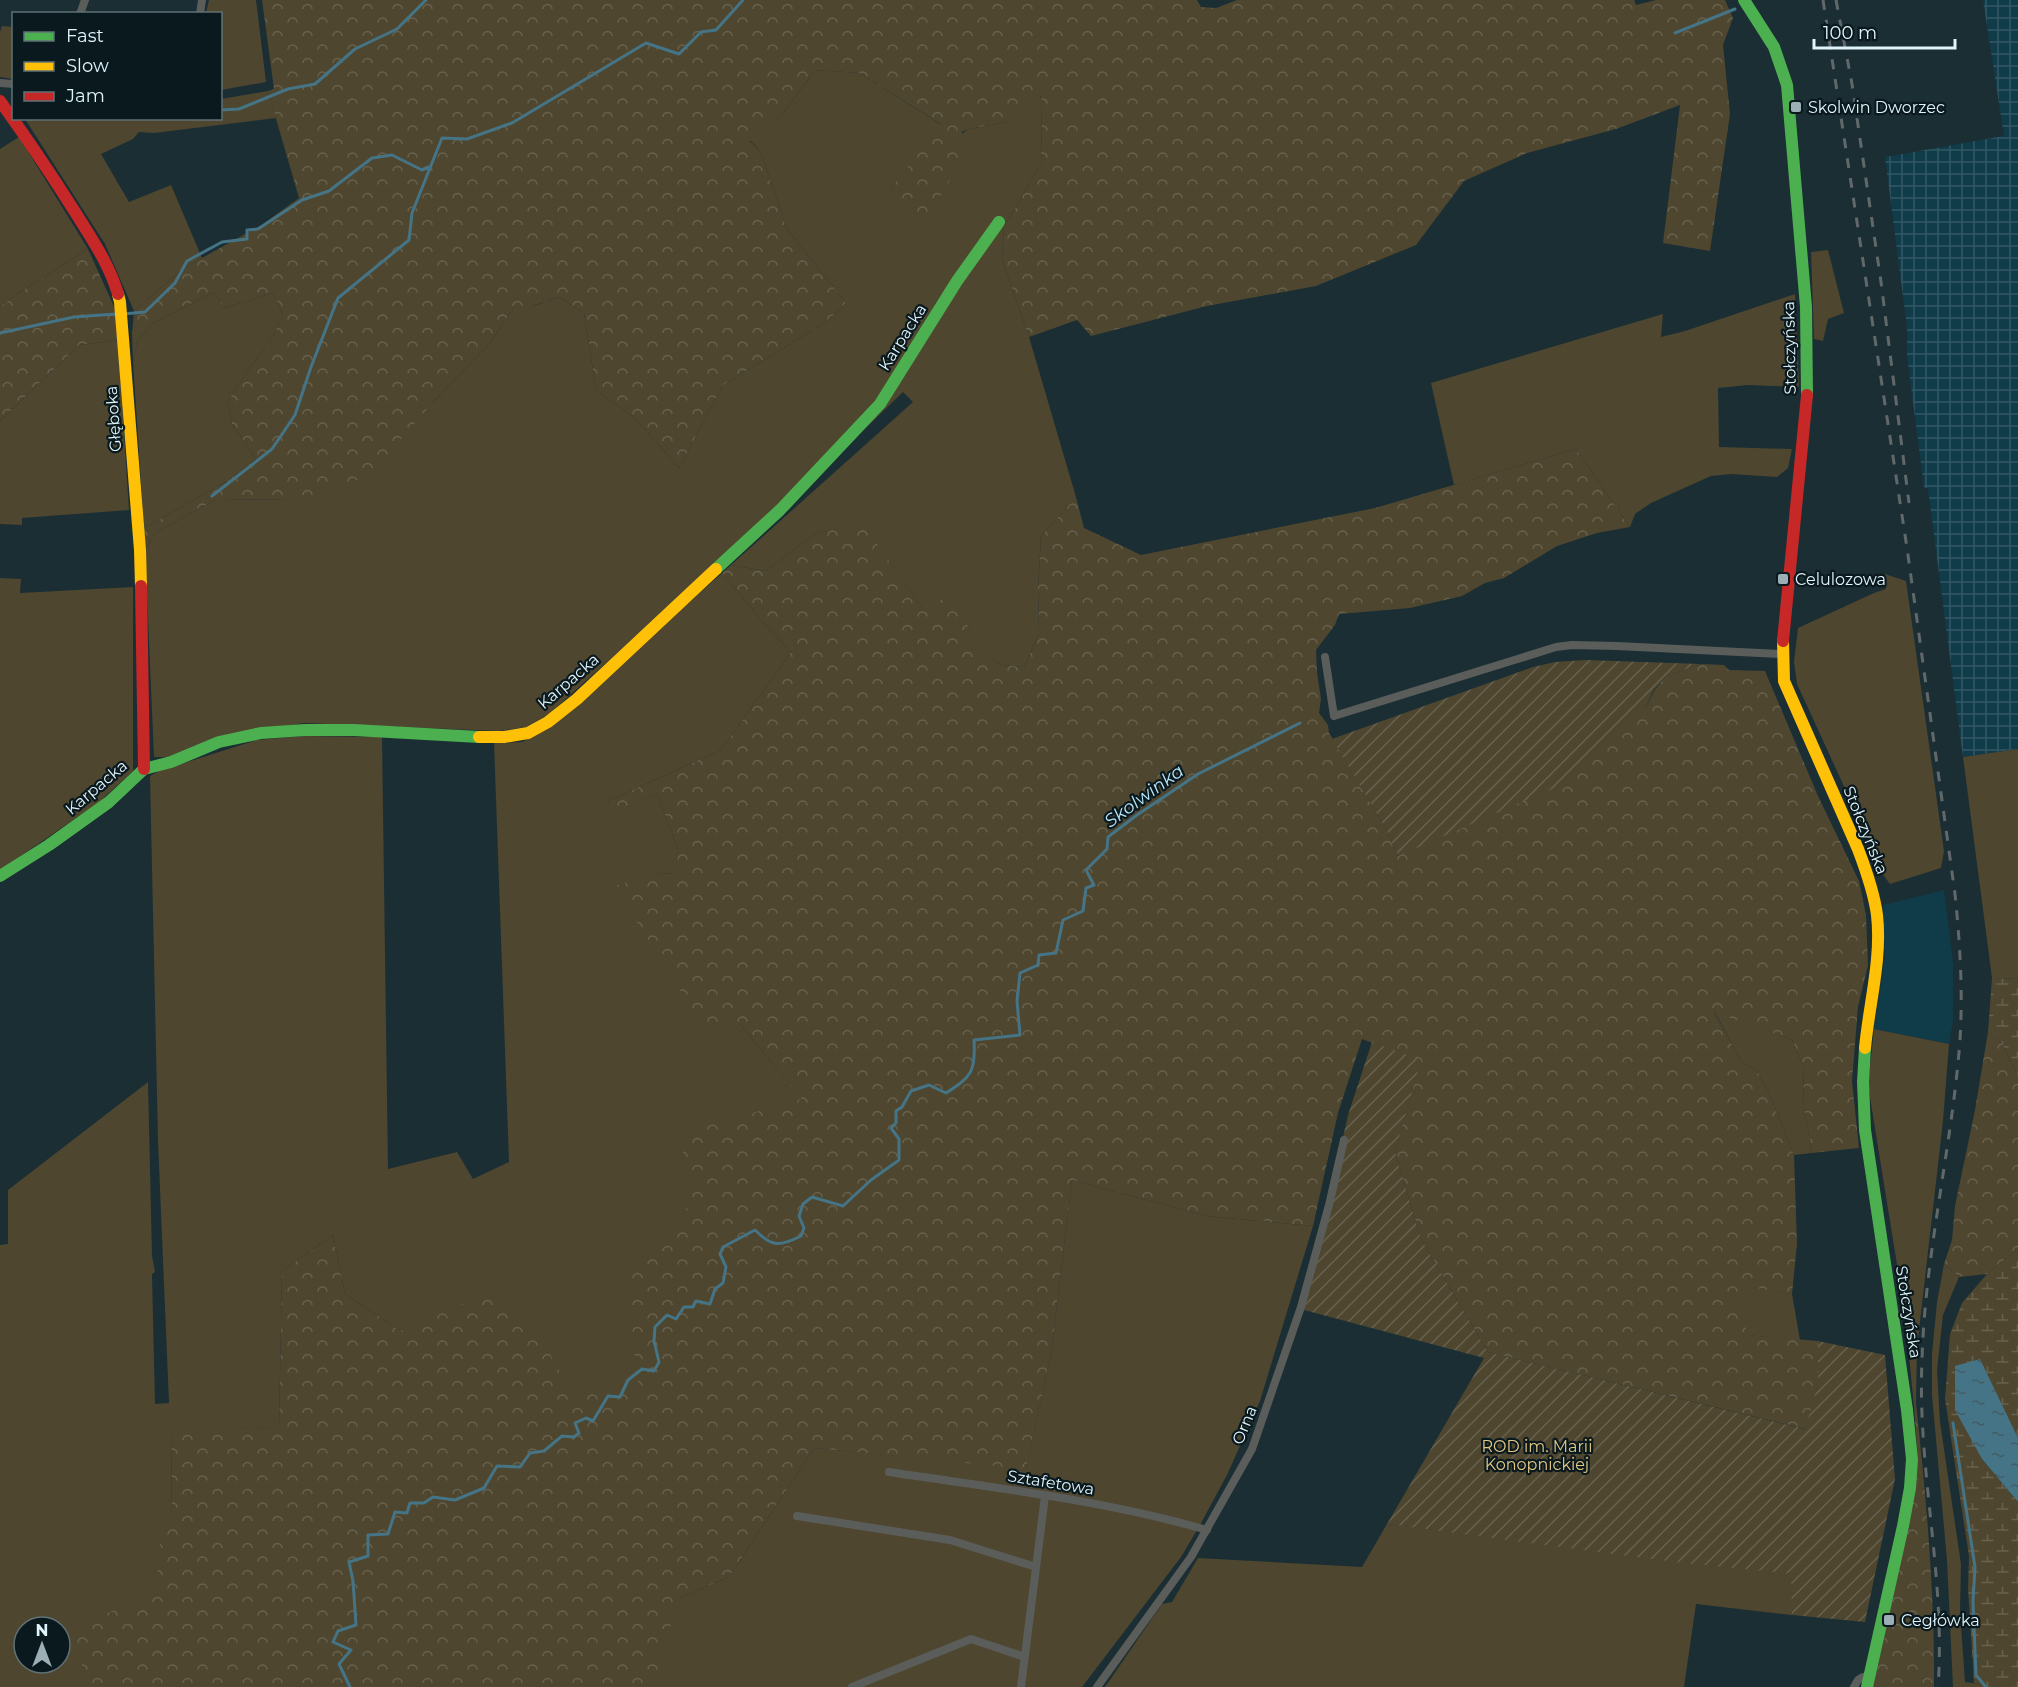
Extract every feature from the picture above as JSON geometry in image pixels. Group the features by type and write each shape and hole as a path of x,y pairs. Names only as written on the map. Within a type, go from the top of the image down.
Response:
{"street":[{"name":"Stołczyńska","path":"1744,0 1777,52 1787,82 1806,307 1808,386 1782,654 1784,681 1855,840 1872,889 1877,915 1878,936 1874,986 1866,1036 1862,1087 1865,1130 1907,1410 1912,1467 1902,1533 1868,1682"},
{"name":"Głęboka","path":"0,101 12,118"},
{"name":"Głęboka","path":"14,120 54,177 104,258 114,278 120,302 140,550 144,769"},
{"name":"Karpacka","path":"0,876 49,845 109,802 144,769 171,762 219,742 261,733 304,730 504,737 528,733 548,722 577,699 780,510 880,404 957,281 999,222"},
{"path":"1325,657 1335,716 1556,647 1617,646 1782,654"},
{"name":"Orna","path":"1096,1687 1173,1582 1207,1530 1252,1449 1301,1307 1344,1140"},
{"name":"Sztafetowa","path":"888,1472 1109,1507 1207,1530"},
{"path":"1021,1687 1045,1496"},
{"path":"798,1516 950,1540 1036,1567"},
{"path":"852,1687 971,1639 1025,1657"},
{"path":"1854,1687 1863,1677 1868,1682"}],"shaded area":[{"path":"1983,0 2018,0 2018,749 1963,757 1928,489 1924,487 1907,355 1907,327 1885,157 2004,136"},
{"path":"1944,890 1953,961 1953,1021 1949,1044 1874,1029 1885,957 1883,905"}],"green space":[{"path":"209,0 256,0 266,82 222,90 222,12 206,12"},
{"path":"262,0 1197,0 1201,7 1216,8 1237,0 1634,0 1636,5 1656,0 1725,0 1733,18 1723,45 1730,114 1710,251 1663,243 1680,105 1616,129 1527,153 1464,181 1416,245 1316,286 1207,306 1091,336 1077,320 1029,337 1002,259 1004,227 1041,164 1042,100 1040,96 1007,122 962,132 963,158 927,219 900,213 889,191 941,124 859,73 815,70 785,111 750,141 761,153 787,229 846,303 826,322 723,385 679,468 635,418 596,390 584,313 559,297 532,306 515,306 489,344 433,402 370,475 334,489 295,500 217,499 155,533 145,550 144,528 227,481 256,459 232,424 228,401 270,342 283,315 273,293 224,308 214,292 153,323 138,340 133,362 132,334 134,311 184,268 263,224 299,198 268,91 274,89"},
{"path":"2,26 12,27 12,79 0,77"},
{"path":"815,70 859,73 942,125 889,191 968,129 1007,122 1039,95 1042,100 1041,164 1004,227 1002,259 1029,337 1076,497 1041,536 1038,587 1039,633 1024,667 1002,665 974,649 967,623 922,608 863,525 816,533 766,571 731,565 913,402 903,392 838,455 549,714 526,727 499,731 304,723 227,737 168,757 154,757 145,550 155,533 217,499 295,500 433,402 489,344 515,306 533,306 559,297 584,313 596,390 635,418 679,468 723,385 826,322 846,303 787,229 761,153 750,140 785,111"},
{"path":"268,91 276,118 154,133 139,132 133,139 101,154 129,202 171,185 202,258 184,268 134,311 105,244 26,120 222,120 222,99"},
{"path":"19,137 88,249 0,307 0,149"},
{"path":"88,249 116,311 118,340 79,345 0,421 0,307"},
{"path":"1828,250 1844,313 1828,319 1823,341 1814,339 1811,252"},
{"path":"214,292 224,308 273,293 283,315 270,342 228,401 232,424 256,459 227,481 144,528 133,362 138,340 153,323"},
{"path":"1795,294 1799,387 1748,385 1718,388 1719,447 1792,449 1788,468 1777,477 1731,474 1711,476 1651,503 1635,514 1630,527 1576,449 1454,485 1431,383 1663,314 1661,337"},
{"path":"118,340 129,510 22,518 22,525 0,524 0,421 79,345"},
{"path":"1576,449 1630,527 1597,533 1557,546 1504,578 1485,583 1462,596 1410,608 1339,614 1335,625 1316,650 1321,699 1319,713 1386,829 1398,856 1618,732 1645,709 1654,691 1666,676 1701,664 1724,665 1729,670 1765,671 1818,796 1859,881 1866,915 1868,965 1858,1007 1852,1081 1859,1148 1812,1153 1804,1108 1803,1065 1792,1040 1714,1012 1741,1061 1757,1071 1769,1093 1794,1155 1797,1244 1792,1294 1738,1285 1747,1335 1818,1341 1818,1384 1806,1429 1488,1352 1421,1239 1395,1152 1420,1061 1362,1039 1338,1113 1313,1226 1207,1216 1072,1180 1051,1354 1026,1469 814,1448 729,1577 679,1598 653,1687 93,1687 72,1645 72,1630 146,1595 158,1570 161,1534 172,1516 171,1429 279,1428 282,1271 333,1235 345,1294 401,1331 490,1292 542,1340 571,1392 638,1386 626,1265 681,1225 695,1183 679,1167 689,1131 802,1099 740,1024 704,1028 614,886 657,874 676,873 678,850 657,793 611,815 608,801 721,750 791,652 722,573 731,565 766,571 816,533 863,524 922,608 943,599 967,623 975,649 1002,665 1024,667 1039,633 1038,587 1041,536 1076,497 1084,528 1141,555 1375,508"},
{"path":"722,573 791,652 721,750 608,801 612,814 657,793 678,850 677,873 657,874 740,1024 784,1077 1050,820 1328,725 1195,998 679,1598 729,1577 814,1448 1026,1468 1051,1354 1072,1180 1207,1216 1313,1226 1260,1401 1227,1475 1181,1557 1082,1687 0,1687 0,1245 8,1244 8,1190 148,1082 152,1256 155,1272 152,1274 155,1404 169,1403 158,1141 150,776 159,771 257,740 304,736 382,737 388,1169 457,1152 473,1179 509,1162 494,743 522,742 548,729","holes":["333,1235 345,1294 401,1331 172,1516 171,1430 279,1428 282,1271"]},
{"path":"1885,574 1906,581 1944,851 1941,868 1890,884 1884,876 1797,684 1794,662 1798,628 1886,589"},
{"path":"0,578 21,579 20,593 133,587 133,771 98,803 0,870"},
{"path":"1586,660 1701,664 1666,676 1653,691 1645,709 1559,786 1398,856 1386,829 1332,739 1533,667 1555,662"},
{"path":"2018,749 2018,979 1992,978 1963,757"},
{"path":"1992,978 2018,979 2018,1076 2002,1043 1988,1032"},
{"path":"1714,1011 1792,1040 1803,1065 1804,1108 1812,1153 1794,1155 1769,1093 1757,1071 1741,1061"},
{"path":"1874,1029 1949,1044 1943,1121 1917,1348 1914,1407 1905,1314 1868,1085"},
{"path":"1988,1032 2002,1043 2018,1076 2018,1249 1987,1274 1959,1277 1944,1264 1952,1240 1955,1206"},
{"name":"ROD im. Marii Konopnickiej","path":"1372,1042 1421,1060 1395,1152 1421,1239 1488,1352 1805,1429 1818,1384 1818,1341 1885,1355 1895,1479 1865,1622 1792,1615 1791,1574 1674,1562 1387,1524 1484,1358 1304,1310 1348,1115"},
{"path":"2018,1249 2018,1438 2007,1417 1955,1366 1982,1459 2018,1502 2018,1687 1980,1687 1979,1684 1974,1683 1968,1588 1969,1556 1945,1399 1950,1334 1962,1303 1987,1274"},
{"path":"1944,1264 1959,1277 1943,1315 1937,1370 1940,1422 1961,1564 1960,1611 1965,1682 1979,1684 1980,1687 1953,1687 1947,1560 1932,1396 1932,1354 1937,1302"},
{"path":"1737,1284 1792,1294 1800,1340 1746,1335"},
{"path":"1916,1403 1931,1580 1934,1687 1873,1687 1896,1583 1918,1459 1914,1407"},
{"path":"1387,1524 1792,1574 1792,1615 1696,1604 1684,1687 1105,1687 1162,1604 1172,1602 1198,1558 1362,1567"}],"water":[{"path":"1980,1359 2018,1438 2018,1502 1982,1459 1955,1410 1955,1366"}],"waterway":[{"path":"222,110 239,109 288,89 315,84 355,49 397,29 426,0"},
{"path":"212,496 272,449 295,415 338,298 409,240 412,213 442,138 467,139 512,123 646,43 679,54 701,32 716,30 743,0"},
{"path":"1675,33 1735,9"},
{"path":"123,314 145,312 175,283 187,261 222,242 247,239 247,230 258,229 302,200 329,191 372,158 392,155 422,170 429,167"},
{"path":"0,333 74,317 116,314"},
{"name":"Skolwinka","path":"350,1687 339,1664 351,1650 333,1642 338,1631 356,1625 353,1581 349,1562 368,1556 368,1535 388,1534 395,1512 407,1513 410,1503 424,1503 433,1497 455,1500 484,1488 497,1466 520,1467 530,1453 544,1451 562,1436 574,1437 579,1433 575,1423 586,1418 593,1421 608,1396 620,1397 628,1380 642,1369 654,1371 659,1362 654,1341 655,1327 667,1315 676,1319 684,1307 693,1307 696,1301 710,1304 715,1289 723,1283 726,1267 720,1254 723,1247 755,1230 766,1240 776,1244 801,1236 804,1228 799,1216 803,1204 812,1197 843,1206 871,1180 899,1160 899,1139 891,1128 896,1123 896,1111 902,1107 911,1091 929,1085 946,1093 966,1078 973,1067 974,1040 1020,1035 1017,1001 1020,973 1038,965 1039,955 1056,953 1063,920 1083,911 1086,888 1094,885 1086,870 1107,849 1108,837 1198,774 1300,723"},
{"path":"1953,1423 1975,1567 1973,1601 1976,1675 1986,1687"}],"railway":[{"path":"1823,0 1907,548 1955,894 1960,949 1960,1040 1928,1280 1922,1360 1924,1442 1938,1605 1938,1687"},
{"path":"1836,0 1852,84 1881,282 1909,503"}],"traffic: fast":[{"path":"1744,0 1774,47 1787,85 1806,307 1807,395"},
{"path":"716,569 780,510 880,404 957,281 999,222"},
{"path":"0,876 49,845 109,802 144,769 171,762 219,742 261,733 305,730 354,730 479,737"},
{"path":"1865,1048 1863,1082 1865,1130 1907,1410 1912,1459 1910,1488 1903,1526 1867,1687"}],"traffic: slow":[{"path":"118,294 140,550 141,586"},
{"path":"479,737 504,737 528,733 548,722 577,699 716,569"},
{"path":"1783,641 1784,681 1858,849 1876,906 1878,948 1865,1048"}],"traffic: jam":[{"path":"0,101 12,118"},
{"path":"13,120 94,242 110,272 118,294"},
{"path":"1783,641 1807,395"},
{"path":"141,586 144,769"}],"place":[{"name":"Skolwin Dworzec","path":"1796,107"},
{"name":"Celulozowa","path":"1783,579"},
{"name":"Cegłówka","path":"1889,1620"}]}
